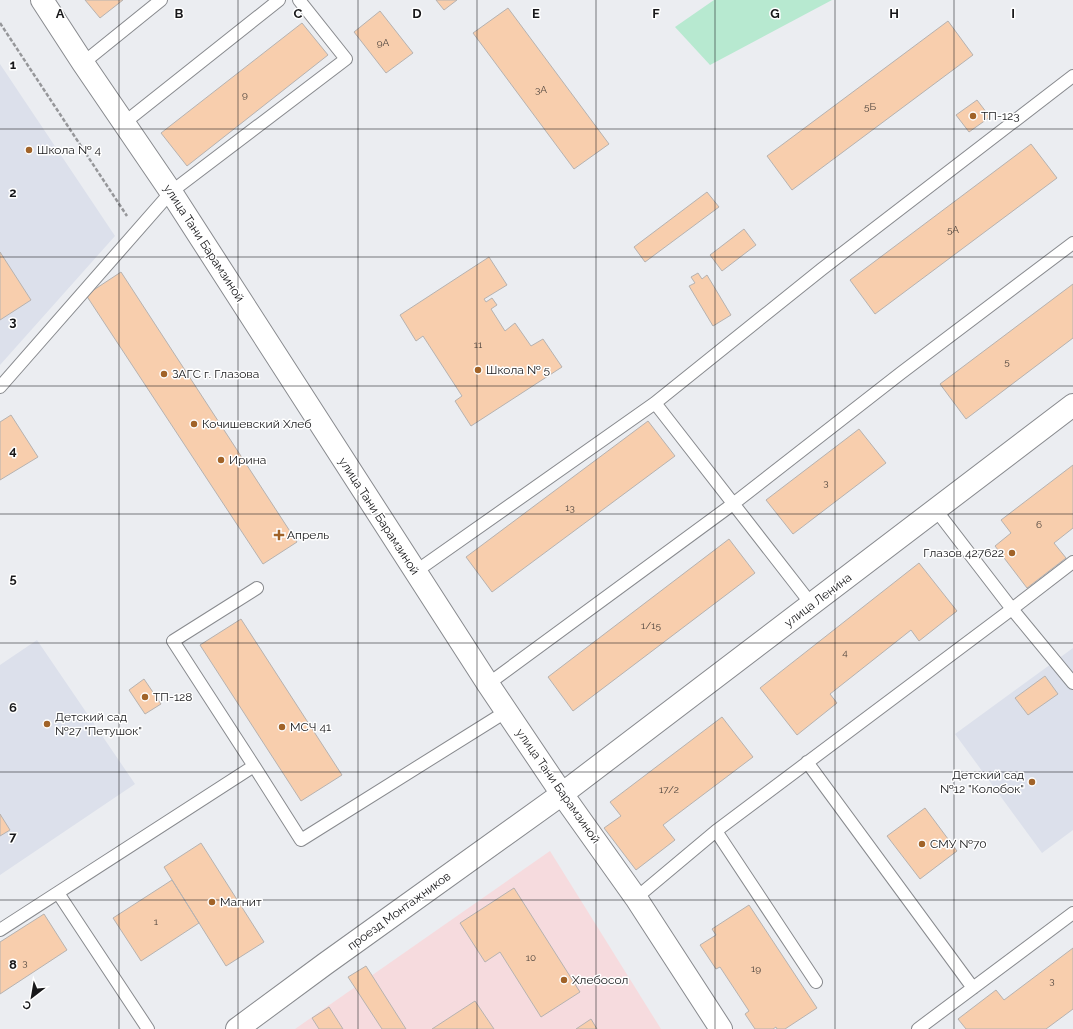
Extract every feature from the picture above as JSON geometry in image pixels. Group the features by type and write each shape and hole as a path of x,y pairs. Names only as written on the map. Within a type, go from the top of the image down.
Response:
{"street":[{"name":"улица Тани Барамзиной","path":"42,0 171,192 488,684 562,794 636,898 721,1029"},
{"name":"улица Ленина","path":"562,794 1073,405"},
{"name":"проезд Монтажников","path":"237,1029 562,794"}],"lane":[{"path":"83,63 161,0"},
{"path":"124,123 279,0"},
{"path":"0,386 171,192 346,59 299,0"},
{"path":"415,572 654,403 822,269 1073,76"},
{"path":"488,684 733,504 901,373 1073,243"},
{"path":"654,403 812,605"},
{"path":"936,510 1012,609 1073,683"},
{"path":"636,898 716,831 1073,562"},
{"path":"257,588 173,642 301,840 507,711"},
{"path":"807,762 973,988"},
{"path":"0,930 254,766"},
{"path":"716,831 816,982"},
{"path":"58,893 148,1029"},
{"path":"918,1029 1073,913"}],"path":[{"path":"0,23 136,231"}],"shaded area":[{"name":"Школа № 4","path":"0,64 115,236 0,365"},
{"name":"Детский сад №27 \"Петушок\"","path":"37,640 135,784 0,875 0,665"},
{"name":"Детский сад №12 \"Колобок\"","path":"1073,648 1073,830 1042,853 955,734"},
{"path":"550,851 661,1029 295,1029"}],"green space":[{"path":"714,0 832,0 710,65 675,27"}],"building":[{"path":"85,0 123,0 100,18"},
{"path":"436,0 457,0 444,10"},
{"path":"508,8 609,144 574,169 473,33"},
{"path":"380,11 413,53 386,73 354,32"},
{"path":"948,21 973,55 792,190 767,156"},
{"path":"302,23 328,55 187,166 161,133"},
{"name":"ТП-123","path":"977,100 990,117 969,132 956,115"},
{"path":"1031,144 1057,178 875,314 850,280"},
{"path":"707,192 719,207 645,262 634,247"},
{"path":"744,229 756,245 722,271 710,255"},
{"path":"0,252 31,300 0,320"},
{"path":"489,257 507,285 484,299 486,302 492,298 497,305 491,309 505,331 515,323 531,346 543,339 562,367 471,426 455,401 462,396 423,336 416,341 400,315"},
{"path":"121,272 297,542 263,564 86,295"},
{"path":"698,273 702,279 707,275 731,315 713,326 689,286 695,283 691,277"},
{"path":"1073,284 1073,338 966,419 940,384"},
{"path":"11,415 38,457 0,480 0,422"},
{"path":"648,421 675,456 492,592 466,557"},
{"path":"859,429 886,463 793,534 766,500"},
{"path":"1073,465 1073,528 1054,543 1066,558 1027,588 995,546 1011,533 1001,520"},
{"path":"729,539 755,573 573,711 548,677"},
{"path":"919,563 957,611 919,641 911,630 830,694 837,703 797,735 760,688"},
{"name":"МСЧ 41","path":"241,619 342,775 301,801 200,645"},
{"path":"1045,676 1058,694 1028,715 1015,698"},
{"name":"ТП-128","path":"144,679 161,704 145,714 129,690"},
{"path":"722,717 753,757 663,825 675,840 636,870 604,828 621,816 610,802"},
{"name":"СМУ №70","path":"925,808 957,851 920,879 887,836"},
{"path":"0,814 10,830 0,836"},
{"name":"Магнит","path":"201,843 264,942 226,966 164,867"},
{"path":"172,880 199,923 141,961 113,918"},
{"path":"514,888 580,992 541,1017 500,952 485,962 460,923"},
{"path":"749,905 817,1008 785,1029 777,1029 776,1027 773,1029 755,1029 745,1014 749,1011 720,967 716,969 700,945 716,935 712,929"},
{"path":"44,914 67,950 0,994 0,942"},
{"path":"1073,948 1073,1009 1046,1029 966,1029 958,1019 996,990 1004,1000"},
{"path":"366,966 406,1029 382,1029 348,977"},
{"path":"475,1001 494,1029 432,1029"},
{"path":"329,1007 343,1029 319,1029 312,1018"},
{"path":"591,1019 597,1029 576,1029"}],"place":[{"name":"ТП-123","path":"973,116"},
{"name":"Школа № 4","path":"29,150"},
{"name":"Школа № 5","path":"478,370"},
{"name":"ЗАГС г. Глазова","path":"164,374"},
{"name":"Кочишевский Хлеб","path":"194,424"},
{"name":"Ирина","path":"221,460"},
{"name":"Апрель","path":"279,535"},
{"name":"Глазов 427622","path":"1012,553"},
{"name":"ТП-128","path":"145,697"},
{"name":"Детский сад №27 \"Петушок\"","path":"47,724"},
{"name":"МСЧ 41","path":"282,727"},
{"name":"Детский сад №12 \"Колобок\"","path":"1032,782"},
{"name":"СМУ №70","path":"922,844"},
{"name":"Магнит","path":"212,902"},
{"name":"Хлебосол","path":"564,980"}]}
